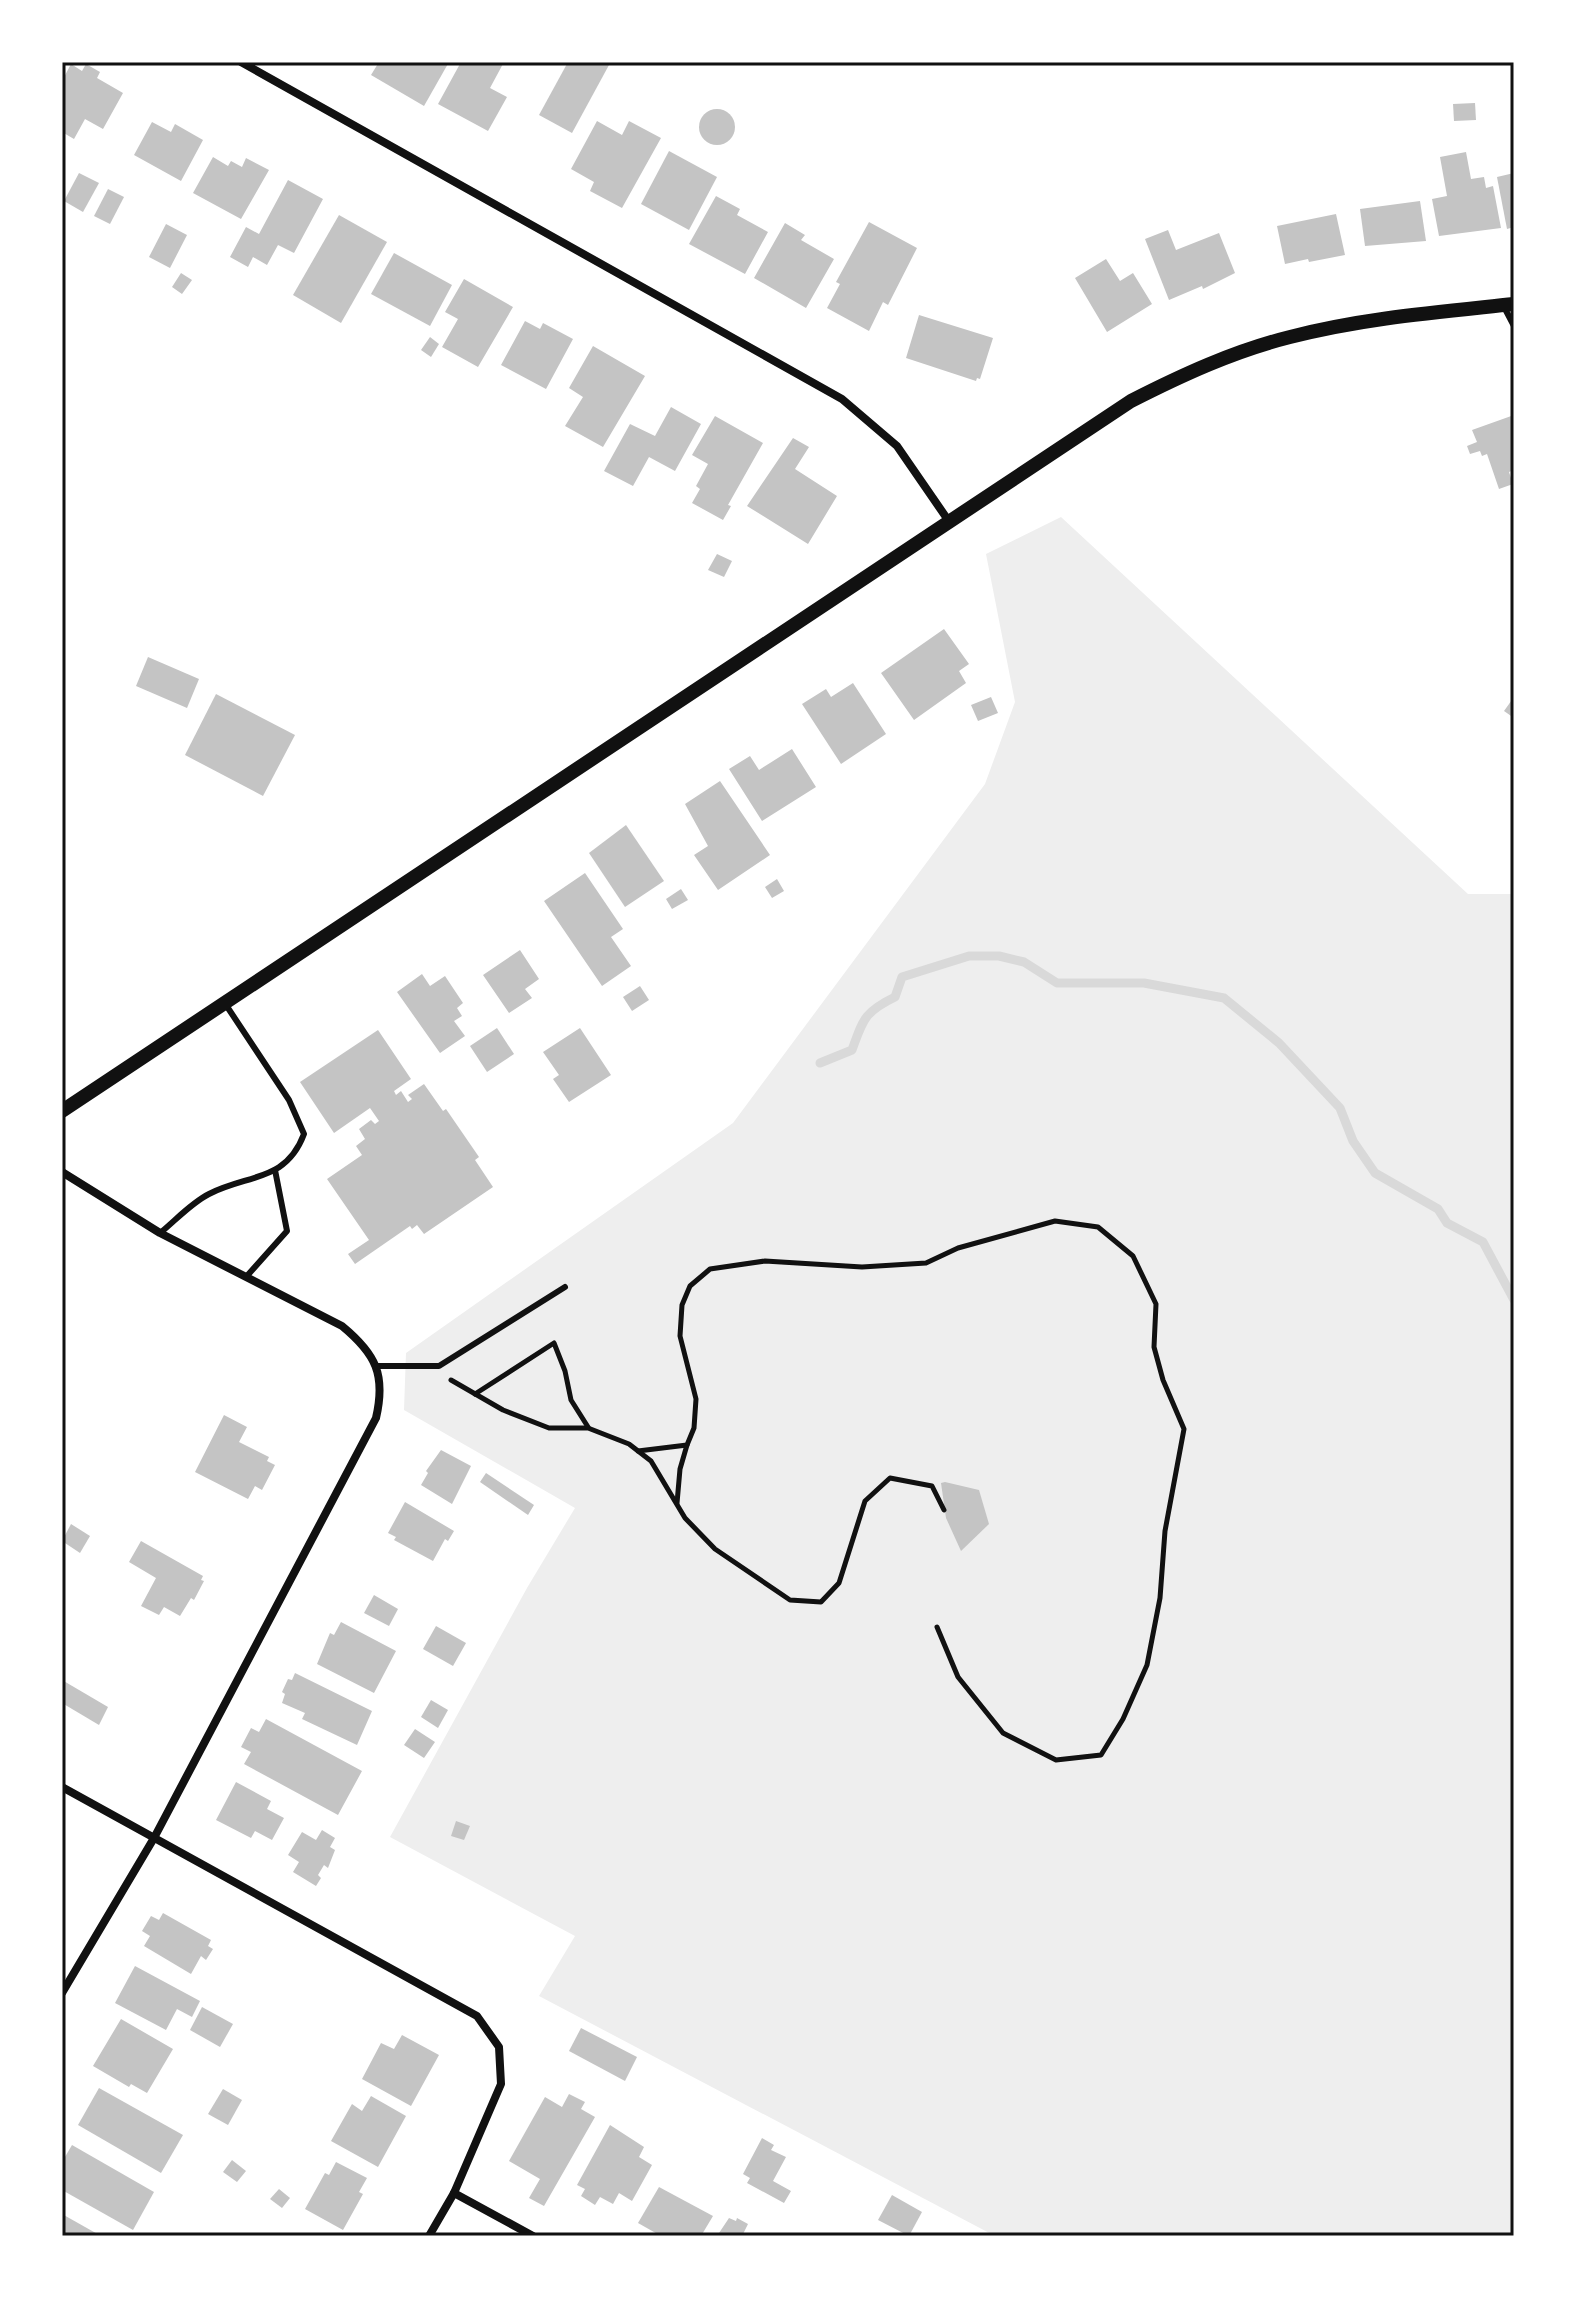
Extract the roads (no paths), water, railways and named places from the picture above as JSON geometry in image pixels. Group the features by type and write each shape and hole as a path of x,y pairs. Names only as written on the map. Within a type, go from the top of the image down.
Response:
{"street":[{"path":"241,62 842,399 897,446 948,520"},
{"path":"62,1111 1131,401 1183,375 1287,337 1342,325 1509,304"},
{"path":"62,1172 160,1233 342,1326 362,1342 376,1366 380,1399 376,1418 154,1838 62,1993"},
{"path":"62,1787 477,2016 499,2047 501,2084 454,2193 429,2236"},
{"path":"454,2193 533,2236"}],"lane":[{"path":"1509,304 1514,326"},
{"path":"160,1233 207,1195 275,1170 296,1154 304,1134 289,1100 225,1004"},
{"path":"246,1277 287,1231 275,1170"},
{"path":"376,1366 439,1366 565,1287"}],"waterway":[{"path":"820,1063 852,1050 866,1018 877,1007 895,997 902,977 969,956 999,956 1024,962 1057,983 1144,983 1224,998 1279,1043 1340,1108 1353,1141 1375,1173 1438,1209 1447,1223 1483,1242 1514,1300"}]}
